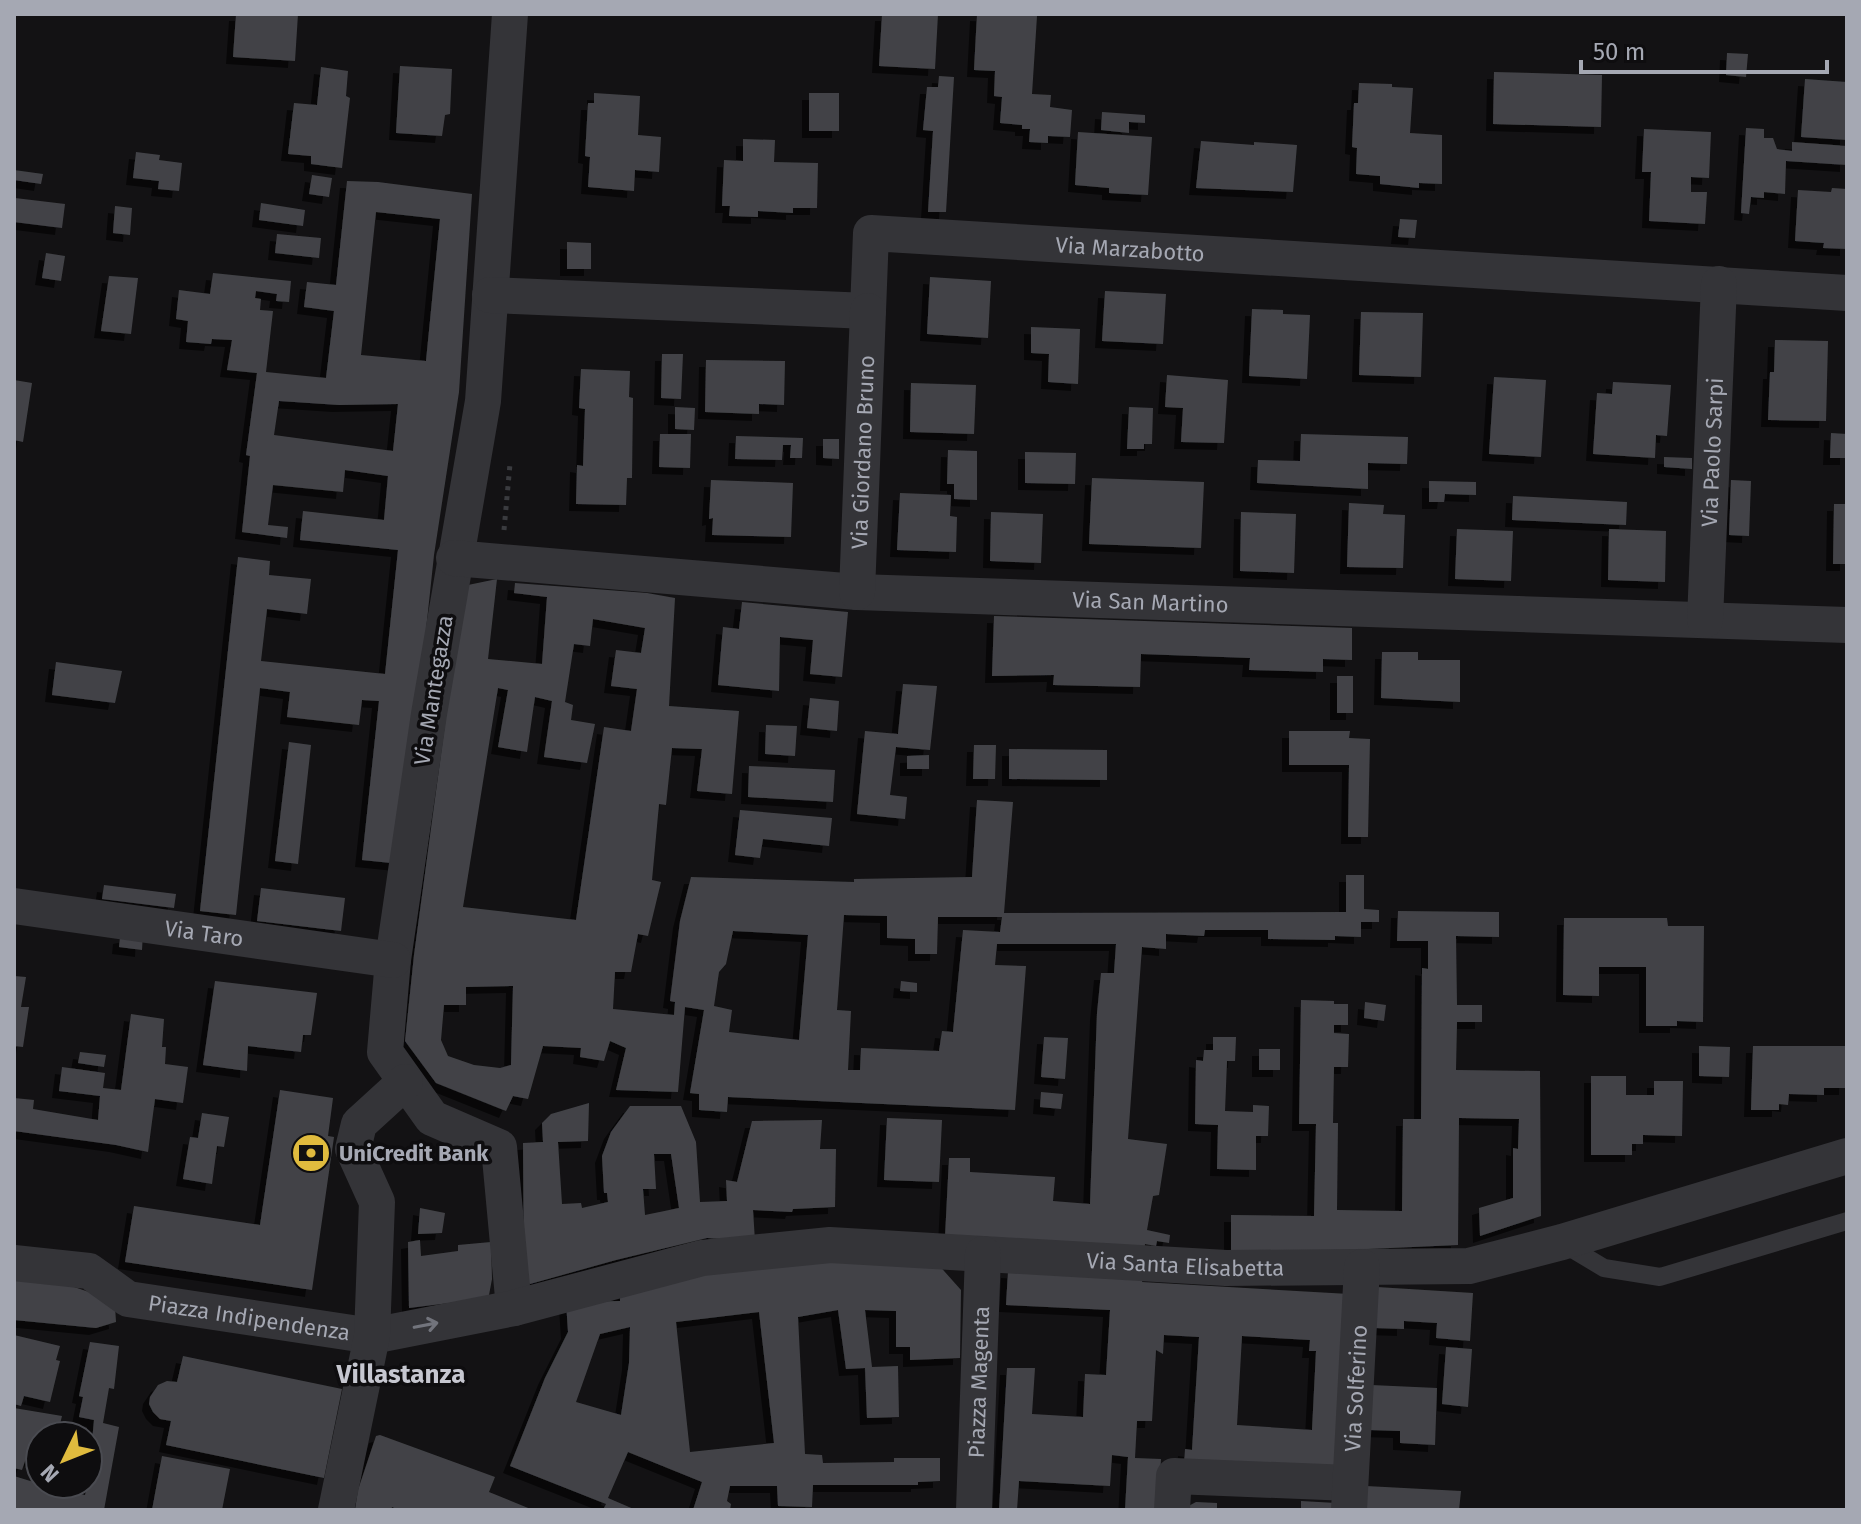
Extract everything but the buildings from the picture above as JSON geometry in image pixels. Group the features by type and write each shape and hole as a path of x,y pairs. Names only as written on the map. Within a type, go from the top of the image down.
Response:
{"street":[{"name":"Via Mantegazza","path":"510,14 483,401 454,558 393,960 385,1052 432,1118 499,1147 514,1308"},
{"name":"Via Marzabotto","path":"868,311 871,233 1847,293"},
{"name":"Via Paolo Sarpi","path":"1705,620 1719,284"},
{"path":"490,295 868,311"},
{"name":"Via Giordano Bruno","path":"857,592 868,311"},
{"name":"Via San Martino","path":"454,558 857,592 1847,625"},
{"name":"Via Taro","path":"14,906 393,960"},
{"path":"372,1336 377,1202 353,1149 359,1124 405,1082"},
{"name":"Via Santa Elisabetta","path":"514,1308 702,1258 830,1245 1226,1268 1469,1266 1562,1242 1847,1156"},
{"name":"Piazza Magenta","path":"974,1510 983,1254"},
{"name":"Piazza Indipendenza","path":"14,1263 89,1271 128,1299 372,1336 514,1308"},
{"name":"Via Solferino","path":"1349,1497 1362,1267"},
{"name":"Piazza Indipendenza","path":"336,1509 372,1336"},
{"path":"1172,1510 1174,1476 1349,1497"}],"lane":[{"path":"1562,1242 1604,1268 1660,1277 1847,1221"}],"place":[{"name":"UniCredit Bank","path":"311,1153"}],"district":[{"name":"Villastanza","path":"401,1374"}]}
